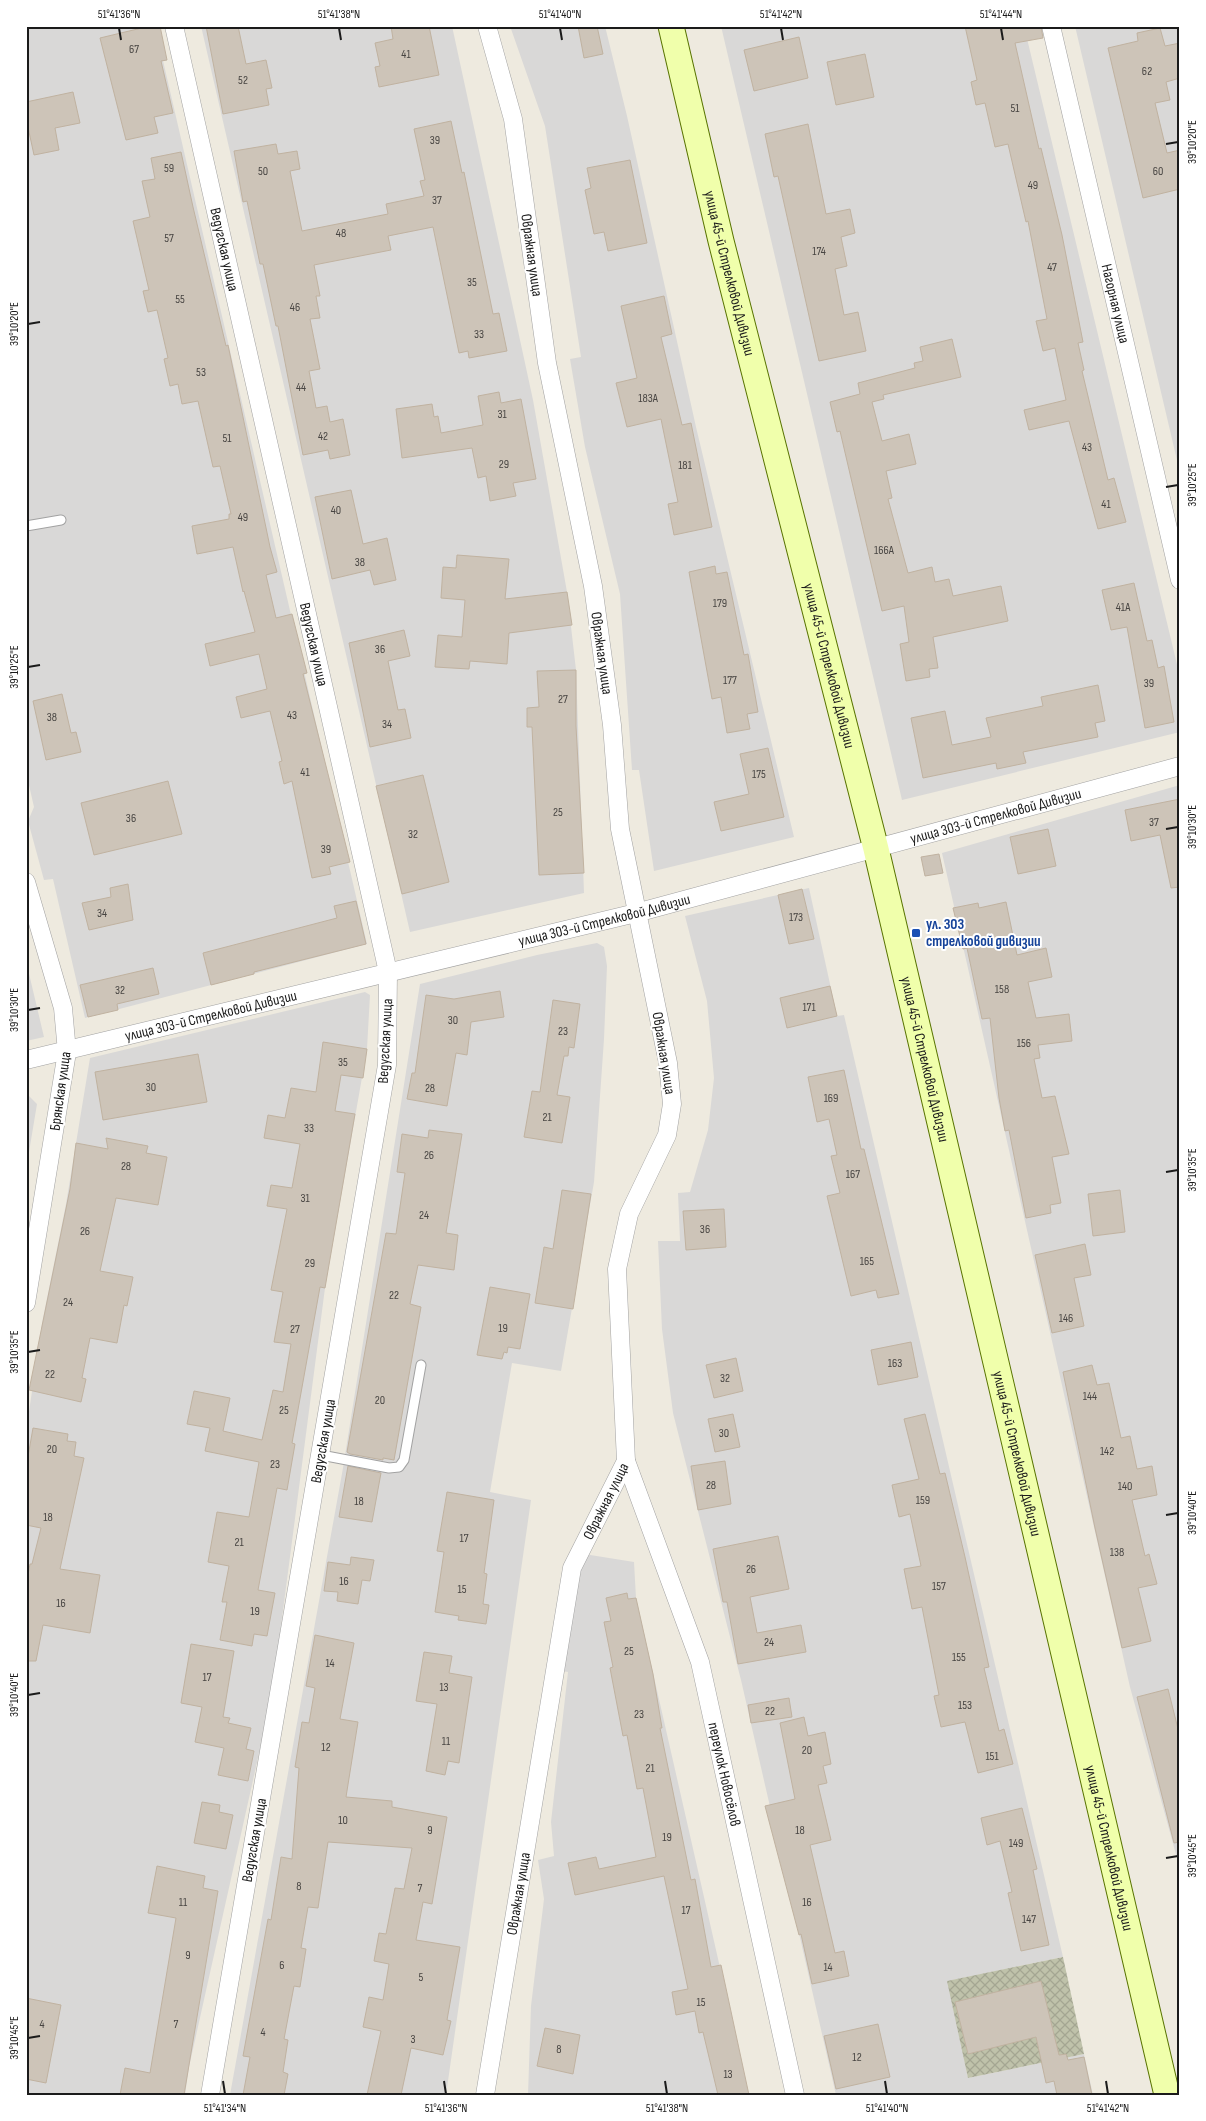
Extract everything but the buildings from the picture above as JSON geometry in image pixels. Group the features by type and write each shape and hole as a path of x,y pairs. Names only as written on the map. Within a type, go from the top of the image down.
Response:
{"main road":[{"name":"улица 45-й Стрелковой Дивизии","path":"671,26 724,250 876,849 1167,2095"}],"street":[{"name":"Ведугская улица","path":"174,26 388,972 387,1065 210,2095"},
{"name":"Овражная улица","path":"485,2095 572,1568 626,1461 618,1269 629,1214 667,1135 672,1104 668,1063 636,914 620,828 612,725 593,586 547,363 513,119 488,26"},
{"name":"Нагорная улица","path":"1051,26 1180,580"},
{"name":"улица 303-й Стрелковой Дивизии","path":"26,1060 67,1052 388,972 636,914 1180,766"},
{"name":"Брянская улица","path":"26,882 63,1008 67,1052 26,1303"},
{"name":"переулок Новосёлов","path":"626,1461 700,1662 795,2095"}],"lane":[{"path":"26,526 61,520"},
{"path":"320,1455 389,1468 399,1467 404,1460 421,1365"}],"shaded area":[{"path":"26,26 155,26 367,944 85,1018 53,879 44,880 28,821 34,807 26,772"},
{"path":"201,26 452,26 533,400 567,592 576,670 584,893 410,932"},
{"path":"510,26 605,26 627,116 696,427 794,837 654,871 639,770 632,770 620,594 585,447 570,359 581,357 545,126"},
{"path":"721,26 1024,26 1180,677 1180,732 902,800"},
{"path":"1075,26 1180,26 1180,473"},
{"path":"1180,785 1180,1869 1130,1687 942,853"},
{"path":"809,888 837,1016 844,1015 1063,1957 948,1981 968,2078 1084,2054 1093,2095 836,2095 741,1680 673,1413 662,1329 658,1241 680,1241 678,1193 690,1192 708,1130 714,1078 707,1001 685,916"},
{"path":"597,943 604,947 607,966 594,1182 561,1371 512,1363 490,1492 531,1500 446,2095 230,2095 343,1468 420,984 537,955"},
{"path":"26,961 44,1037 26,1041"},
{"path":"365,992 370,995 367,1049 325,1288 272,1695 189,2067 185,2095 26,2095 26,1432 42,1323 66,1204 90,1058"},
{"path":"26,1093 37,1104 26,1170"},
{"path":"584,1554 634,1562 636,1598 749,2095 528,2095 531,2006 544,1899 538,1860 554,1856 551,1822 568,1672 562,1671"},
{"path":"1063,1957 1084,2054 968,2078 947,1981"}],"place":[{"name":"ул. 303 стрелковой дивизии","path":"916,933"}]}
